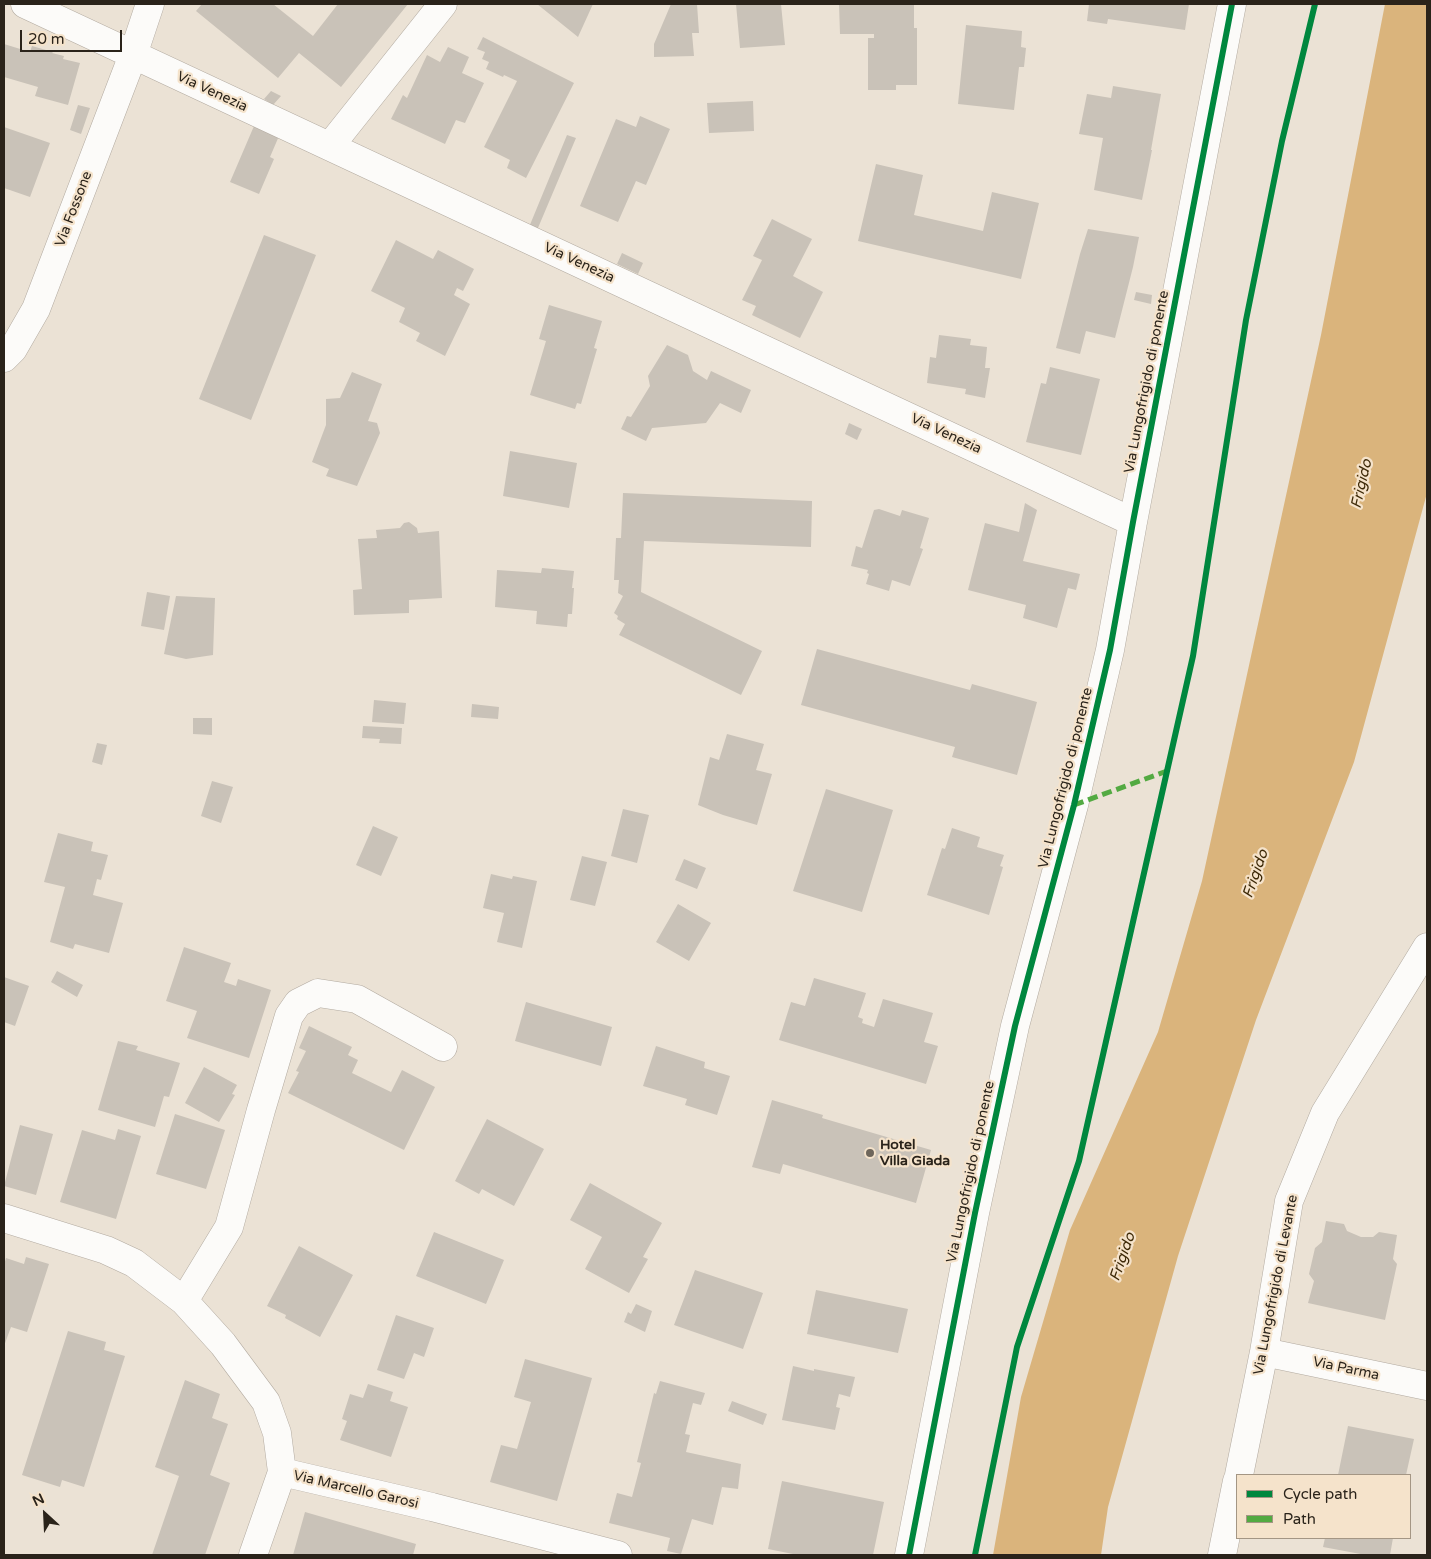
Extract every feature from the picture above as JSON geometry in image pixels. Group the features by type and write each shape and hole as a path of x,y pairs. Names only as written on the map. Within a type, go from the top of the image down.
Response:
{"street":[{"name":"Via Venezia","path":"25,4 1133,522"},
{"name":"Via Fossone","path":"4,358 13,349 36,309 134,55 150,4"},
{"path":"330,146 443,4"},
{"name":"Via Lungofrigido di ponente","path":"909,1555 975,1212 1015,1026 1074,805 1110,650 1232,4"},
{"name":"Via Lungofrigido di Levante","path":"1238,1474 1264,1352 1289,1201 1325,1114 1427,948"},
{"path":"184,1301 229,1227 289,1016 298,1003 318,993 357,999 443,1047"},
{"name":"Via Marcello Garosi","path":"4,1218 106,1250 134,1263 184,1301 223,1344 266,1402 277,1433 282,1472 432,1507 618,1555"},
{"name":"Via Parma","path":"1264,1352 1427,1386"},
{"path":"253,1555 282,1472"},
{"path":"1222,1555 1236,1486"}],"water":[{"name":"Frigido","path":"1385,4 1427,4 1427,493 1354,762 1256,1020 1178,1256 1108,1507 1101,1555 993,1555 1021,1397 1070,1230 1158,1032 1202,881 1321,335"}],"building":[{"path":"202,4 273,4 313,36 338,4 408,4 341,87 299,53 278,78 196,11"},
{"path":"537,4 593,4 578,37"},
{"path":"671,4 697,4 699,33 692,33 694,56 654,57 654,44"},
{"path":"736,4 781,4 785,45 740,48"},
{"path":"839,4 914,4 914,28 917,28 917,85 896,85 896,90 868,90 868,38 874,38 874,34 840,34"},
{"path":"1089,4 1189,4 1185,30 1108,19 1107,24 1087,21"},
{"path":"966,25 1022,31 1021,47 1026,48 1024,67 1019,67 1014,110 958,104"},
{"path":"483,37 574,83 526,178 507,168 510,160 484,147 517,81 486,69 489,62 482,59 485,52 477,49"},
{"path":"4,44 30,52 32,46 64,56 63,59 80,63 68,105 35,96 38,87 4,77"},
{"path":"448,47 469,57 462,73 484,83 465,123 456,120 445,144 391,119 403,95 407,98 427,55 440,62"},
{"path":"1113,86 1161,94 1142,200 1094,190 1103,138 1079,134 1087,94 1111,98"},
{"path":"271,91 281,96 273,105 264,99"},
{"path":"753,101 754,131 709,133 707,103"},
{"path":"78,105 90,108 81,134 70,130"},
{"path":"640,116 670,129 646,185 636,181 618,222 580,206 616,119 636,127"},
{"path":"254,126 279,136 270,157 274,159 259,194 230,182"},
{"path":"4,127 50,143 30,197 4,188"},
{"path":"567,135 576,138 535,235 527,232"},
{"path":"876,164 923,175 914,215 983,231 992,192 1039,203 1021,279 858,241"},
{"path":"772,219 812,239 793,276 823,292 800,338 752,315 756,306 742,300 762,260 753,256"},
{"path":"1088,229 1139,237 1115,338 1086,331 1080,354 1056,348"},
{"path":"264,235 316,255 251,420 199,399"},
{"path":"396,240 433,259 438,250 474,269 463,291 457,288 454,295 470,304 445,356 416,341 420,333 399,322 405,308 371,291"},
{"path":"622,253 643,263 638,274 617,264"},
{"path":"1136,292 1152,295 1151,304 1134,300"},
{"path":"549,305 602,321 594,348 597,349 581,404 577,403 575,409 530,395 546,341 539,339"},
{"path":"939,335 971,339 970,345 987,347 985,368 990,368 985,398 965,394 966,389 927,383 930,357 936,358"},
{"path":"667,345 688,355 693,371 707,380 711,371 751,390 741,413 720,403 706,423 652,428 646,441 621,429 627,416 631,417 650,386 648,376"},
{"path":"1050,367 1100,379 1081,455 1026,442 1041,383 1046,384"},
{"path":"352,372 382,384 368,421 377,423 380,433 357,486 326,476 329,469 312,462 326,425 326,399 340,398"},
{"path":"849,423 862,429 857,440 845,434"},
{"path":"510,451 577,463 569,508 503,496"},
{"path":"623,493 812,501 811,547 644,541 641,592 762,651 741,695 619,635 625,624 617,619 618,616 614,613 623,596 618,593 619,580 614,580 616,538 621,538"},
{"path":"1025,503 1037,510 1023,561 1080,574 1076,590 1068,588 1057,628 1023,618 1026,605 968,590 985,523 1019,532"},
{"path":"879,509 900,516 902,510 929,518 920,548 923,549 910,586 892,580 889,591 866,584 869,574 867,573 868,570 851,566 856,546 862,548 874,510"},
{"path":"409,522 417,528 418,533 439,531 442,598 409,600 409,613 354,615 353,590 362,589 358,539 377,538 376,530 400,528 404,523"},
{"path":"542,568 574,571 572,614 568,614 567,627 536,624 537,611 495,607 497,570 541,573"},
{"path":"147,592 170,596 164,630 141,626"},
{"path":"176,596 215,598 213,655 186,659 164,654"},
{"path":"817,649 970,690 972,684 1037,702 1017,775 952,757 955,747 801,705"},
{"path":"374,700 406,703 404,724 372,722"},
{"path":"472,704 499,707 498,719 471,717"},
{"path":"193,718 212,718 212,735 193,734"},
{"path":"363,726 402,728 401,744 379,743 380,739 362,738"},
{"path":"727,734 764,744 756,770 772,774 757,825 698,805 710,757 719,760"},
{"path":"97,743 107,745 102,765 92,762"},
{"path":"212,781 233,787 221,823 201,816"},
{"path":"826,789 893,810 862,912 793,891"},
{"path":"623,809 649,815 637,863 611,856"},
{"path":"373,826 398,837 381,876 356,865"},
{"path":"952,828 980,837 977,847 1004,855 1000,866 1003,867 989,915 927,895 942,848 945,849"},
{"path":"58,833 93,842 91,851 108,855 101,880 97,879 93,895 123,903 109,953 75,944 73,949 50,942 65,887 44,882"},
{"path":"582,856 607,862 595,906 570,900"},
{"path":"684,859 706,868 697,889 675,880"},
{"path":"491,874 512,879 513,876 537,881 522,948 497,942 504,913 483,908"},
{"path":"678,904 711,923 689,961 656,942"},
{"path":"184,947 231,963 224,982 236,986 238,979 271,990 249,1058 187,1038 197,1011 166,1001"},
{"path":"57,971 83,985 77,997 51,982"},
{"path":"4,977 29,986 15,1026 4,1022"},
{"path":"814,978 866,993 858,1017 863,1019 862,1023 874,1027 883,999 933,1013 924,1042 938,1046 926,1084 779,1040 791,1002 805,1006"},
{"path":"526,1002 612,1027 601,1066 515,1041"},
{"path":"309,1026 352,1047 348,1055 358,1060 352,1073 391,1092 402,1070 435,1087 404,1150 288,1093 299,1072 296,1071 306,1051 299,1048"},
{"path":"118,1041 138,1046 136,1050 180,1063 169,1097 164,1096 155,1127 98,1110"},
{"path":"656,1046 705,1062 704,1068 730,1076 717,1115 685,1105 687,1099 643,1086"},
{"path":"204,1067 237,1085 232,1094 235,1095 219,1122 185,1103"},
{"path":"772,1100 823,1115 822,1118 931,1150 916,1203 783,1164 780,1174 752,1167"},
{"path":"175,1114 225,1130 206,1189 156,1174"},
{"path":"487,1119 544,1149 514,1206 482,1189 479,1194 455,1181"},
{"path":"20,1125 53,1134 36,1195 4,1186"},
{"path":"118,1129 141,1136 116,1219 60,1202 82,1130 115,1140"},
{"path":"590,1183 662,1223 643,1257 648,1259 629,1293 585,1269 602,1237 570,1220"},
{"path":"1326,1221 1344,1224 1347,1231 1361,1237 1373,1237 1379,1232 1397,1235 1393,1259 1397,1264 1385,1320 1308,1303 1314,1281 1309,1274 1315,1248 1322,1242"},
{"path":"434,1232 504,1260 486,1304 416,1276"},
{"path":"299,1246 353,1275 320,1337 285,1318 286,1315 267,1306"},
{"path":"26,1257 49,1264 27,1332 11,1327 4,1346 4,1265 6,1258 24,1264"},
{"path":"695,1270 763,1293 743,1349 674,1325"},
{"path":"816,1290 908,1309 898,1353 807,1334"},
{"path":"636,1304 652,1311 645,1332 624,1322 628,1312 631,1314"},
{"path":"396,1315 434,1328 424,1357 414,1353 404,1379 377,1370"},
{"path":"68,1331 106,1342 104,1350 125,1356 84,1487 62,1480 60,1487 22,1475"},
{"path":"525,1359 592,1378 557,1501 490,1482 501,1445 517,1449 531,1402 514,1397"},
{"path":"793,1366 855,1377 850,1397 839,1394 836,1407 840,1408 835,1430 782,1420"},
{"path":"185,1380 220,1394 212,1418 228,1424 210,1475 230,1483 205,1555 152,1555 179,1476 155,1467"},
{"path":"660,1381 705,1393 701,1405 693,1403 685,1434 690,1435 686,1452 741,1464 738,1489 722,1487 713,1525 692,1519 681,1554 667,1551 670,1538 609,1523 617,1493 632,1497 641,1463 637,1462 654,1393 656,1394"},
{"path":"368,1384 393,1392 390,1401 408,1407 391,1457 340,1440 347,1421 342,1419 350,1394 363,1398"},
{"path":"732,1401 767,1414 763,1425 728,1411"},
{"path":"1348,1426 1414,1439 1406,1474 1338,1474"},
{"path":"782,1481 884,1502 873,1555 798,1555 768,1549"},
{"path":"305,1512 416,1544 413,1555 293,1555"},
{"path":"1325,1539 1393,1539 1390,1555 1366,1555 1323,1547"}],"marked path":[{"path":"1074,805 1167,771"}],"cycle path":[{"path":"909,1555 975,1213 1015,1026 1074,805 1110,650 1232,4"},
{"path":"975,1555 1017,1347 1079,1161 1193,656 1246,320 1282,141 1315,4"}],"place":[{"name":"Hotel Villa Giada","path":"870,1153"}]}
